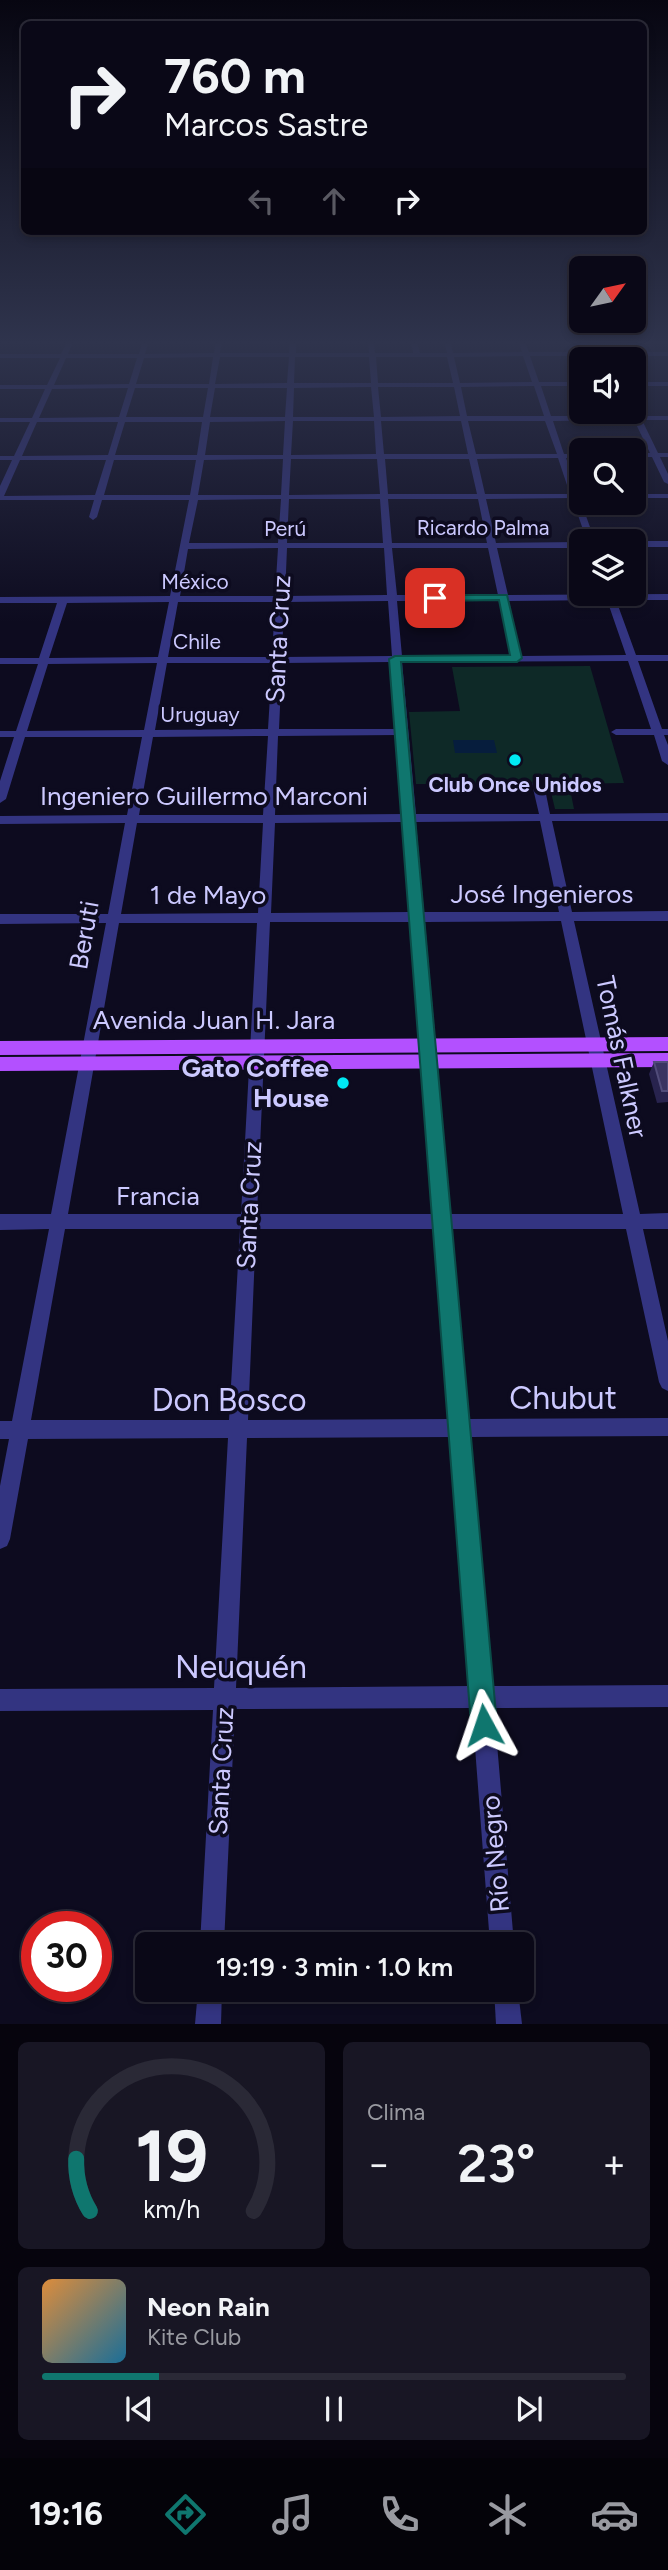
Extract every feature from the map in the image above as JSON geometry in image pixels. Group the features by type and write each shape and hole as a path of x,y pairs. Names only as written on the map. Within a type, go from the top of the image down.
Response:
{"main road":[{"path":"596,1052 668,1044"},
{"name":"Avenida Juan H. Jara","path":"0,1048 88,1056"},
{"name":"Avenida Juan H. Jara","path":"0,1064 88,1056 596,1052"},
{"path":"596,1052 668,1060"}],"street":[{"path":"27,434 0,496 569,496"},
{"path":"93,517 118,434"},
{"name":"Beruti","path":"0,1539 148,733 185,547 203,434"},
{"name":"Santa Cruz","path":"213,1932 288,434"},
{"name":"Río Negro","path":"378,434 389,598 501,1932"},
{"path":"468,434 517,658"},
{"path":"554,434 569,475"},
{"path":"645,434 668,482"},
{"path":"646,455 668,455"},
{"path":"0,458 569,456"},
{"path":"646,496 668,496"},
{"path":"646,544 668,544"},
{"name":"Ricardo Palma","path":"386,545 569,545"},
{"name":"Perú","path":"185,547 386,545"},
{"name":"México","path":"0,600 569,596"},
{"name":"México","path":"646,596 668,597"},
{"path":"0,799 63,599"},
{"path":"614,606 663,732 668,761"},
{"name":"Chile","path":"0,661 668,658"},
{"name":"Uruguay","path":"0,734 401,732"},
{"path":"616,732 663,732"},
{"name":"Tomás Falkner","path":"538,784 668,1382"},
{"name":"Ingeniero Guillermo Marconi","path":"0,820 668,817"},
{"name":"José Ingenieros","path":"416,916 668,916"},
{"name":"1 de Mayo","path":"0,919 416,916"},
{"name":"Francia","path":"0,1222 668,1220"},
{"name":"Chubut","path":"459,1428 668,1427"},
{"name":"Don Bosco","path":"0,1430 459,1428"},
{"name":"Neuquén","path":"0,1700 668,1696"},
{"path":"208,2024 209,2002"},
{"path":"507,2002 509,2024"}],"green space":[{"name":"Club Once Unidos","path":"590,666 624,783 569,784 574,809 555,809 549,784 416,784 409,712 460,711 452,667"}],"water":[{"path":"453,740 494,740 497,753 455,753"}],"building":[{"path":"654,1062 668,1062 668,1091 662,1091"}],"place":[{"name":"Club Once Unidos","path":"515,760"},
{"name":"Gato Coffee House","path":"343,1083"}],"route":[{"path":"435,598 503,597 517,658 395,659 484,1725"}]}
